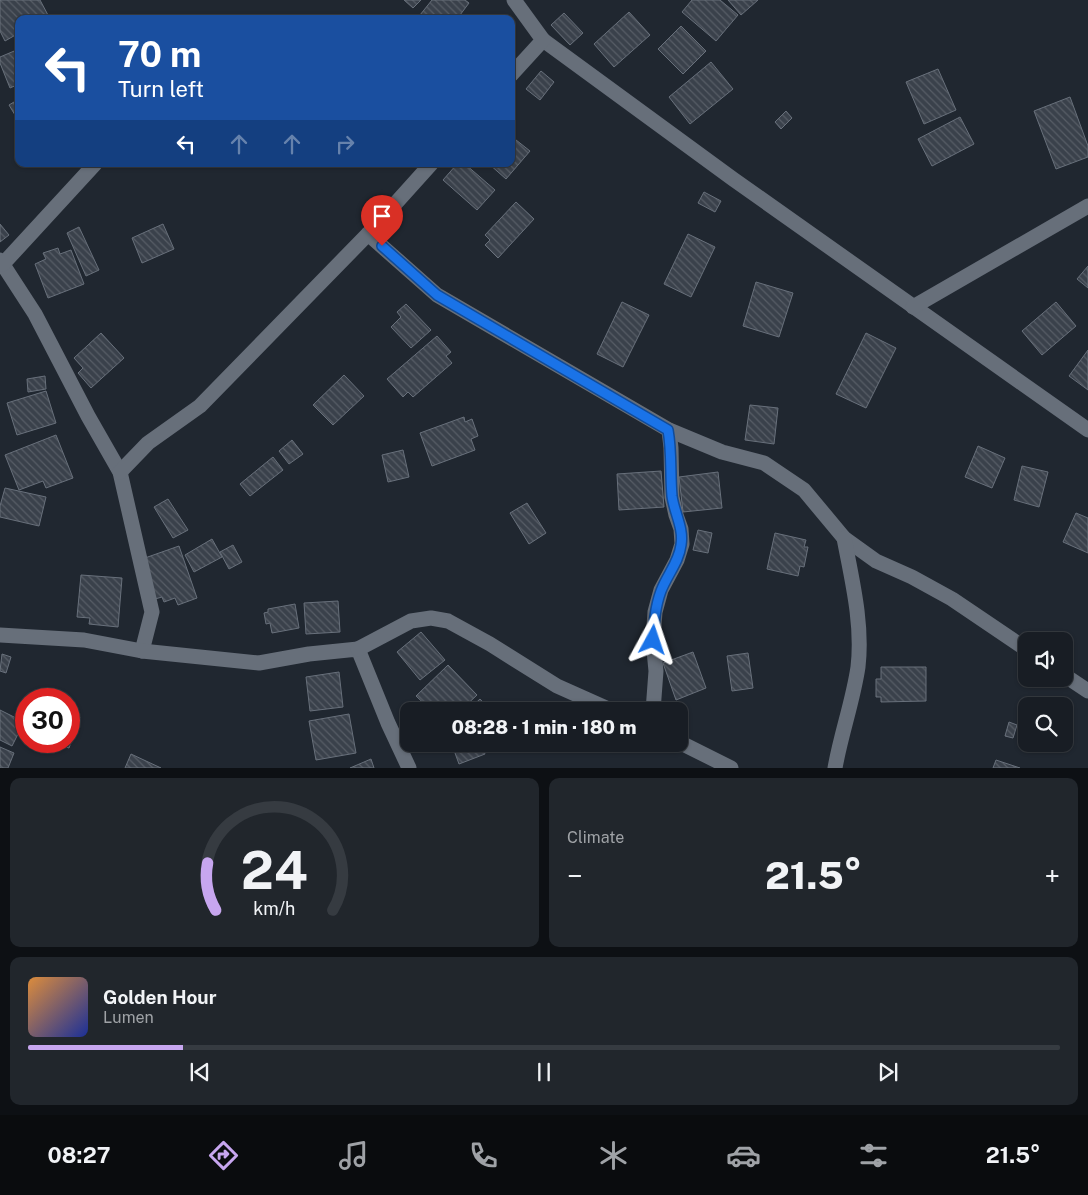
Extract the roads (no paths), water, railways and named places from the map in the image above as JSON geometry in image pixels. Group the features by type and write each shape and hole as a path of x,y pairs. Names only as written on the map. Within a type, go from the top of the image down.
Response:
{"street":[{"path":"514,0 543,40 733,179 1088,430"},
{"path":"515,71 543,40"},
{"path":"92,167 2,262 35,314 88,416 120,472 152,612 142,651"},
{"path":"120,472 148,444 200,406 368,234 428,167"},
{"path":"913,307 1088,206"},
{"path":"368,234 437,295 668,430 722,452 764,463 804,490 844,538 876,561 912,577 952,600 1018,645"},
{"path":"654,702 656,671 653,640 655,612 661,590 677,560 682,544 681,529 672,496 671,448 668,430"},
{"path":"835,768 851,704 858,666 860,635 844,538"},
{"path":"0,635 84,640 142,651 259,663 309,654 358,650 411,621 431,618 448,621 490,644 557,686 593,702"},
{"path":"358,650 409,768"},
{"path":"1073,681 1088,691"},
{"path":"688,746 731,768"}]}
